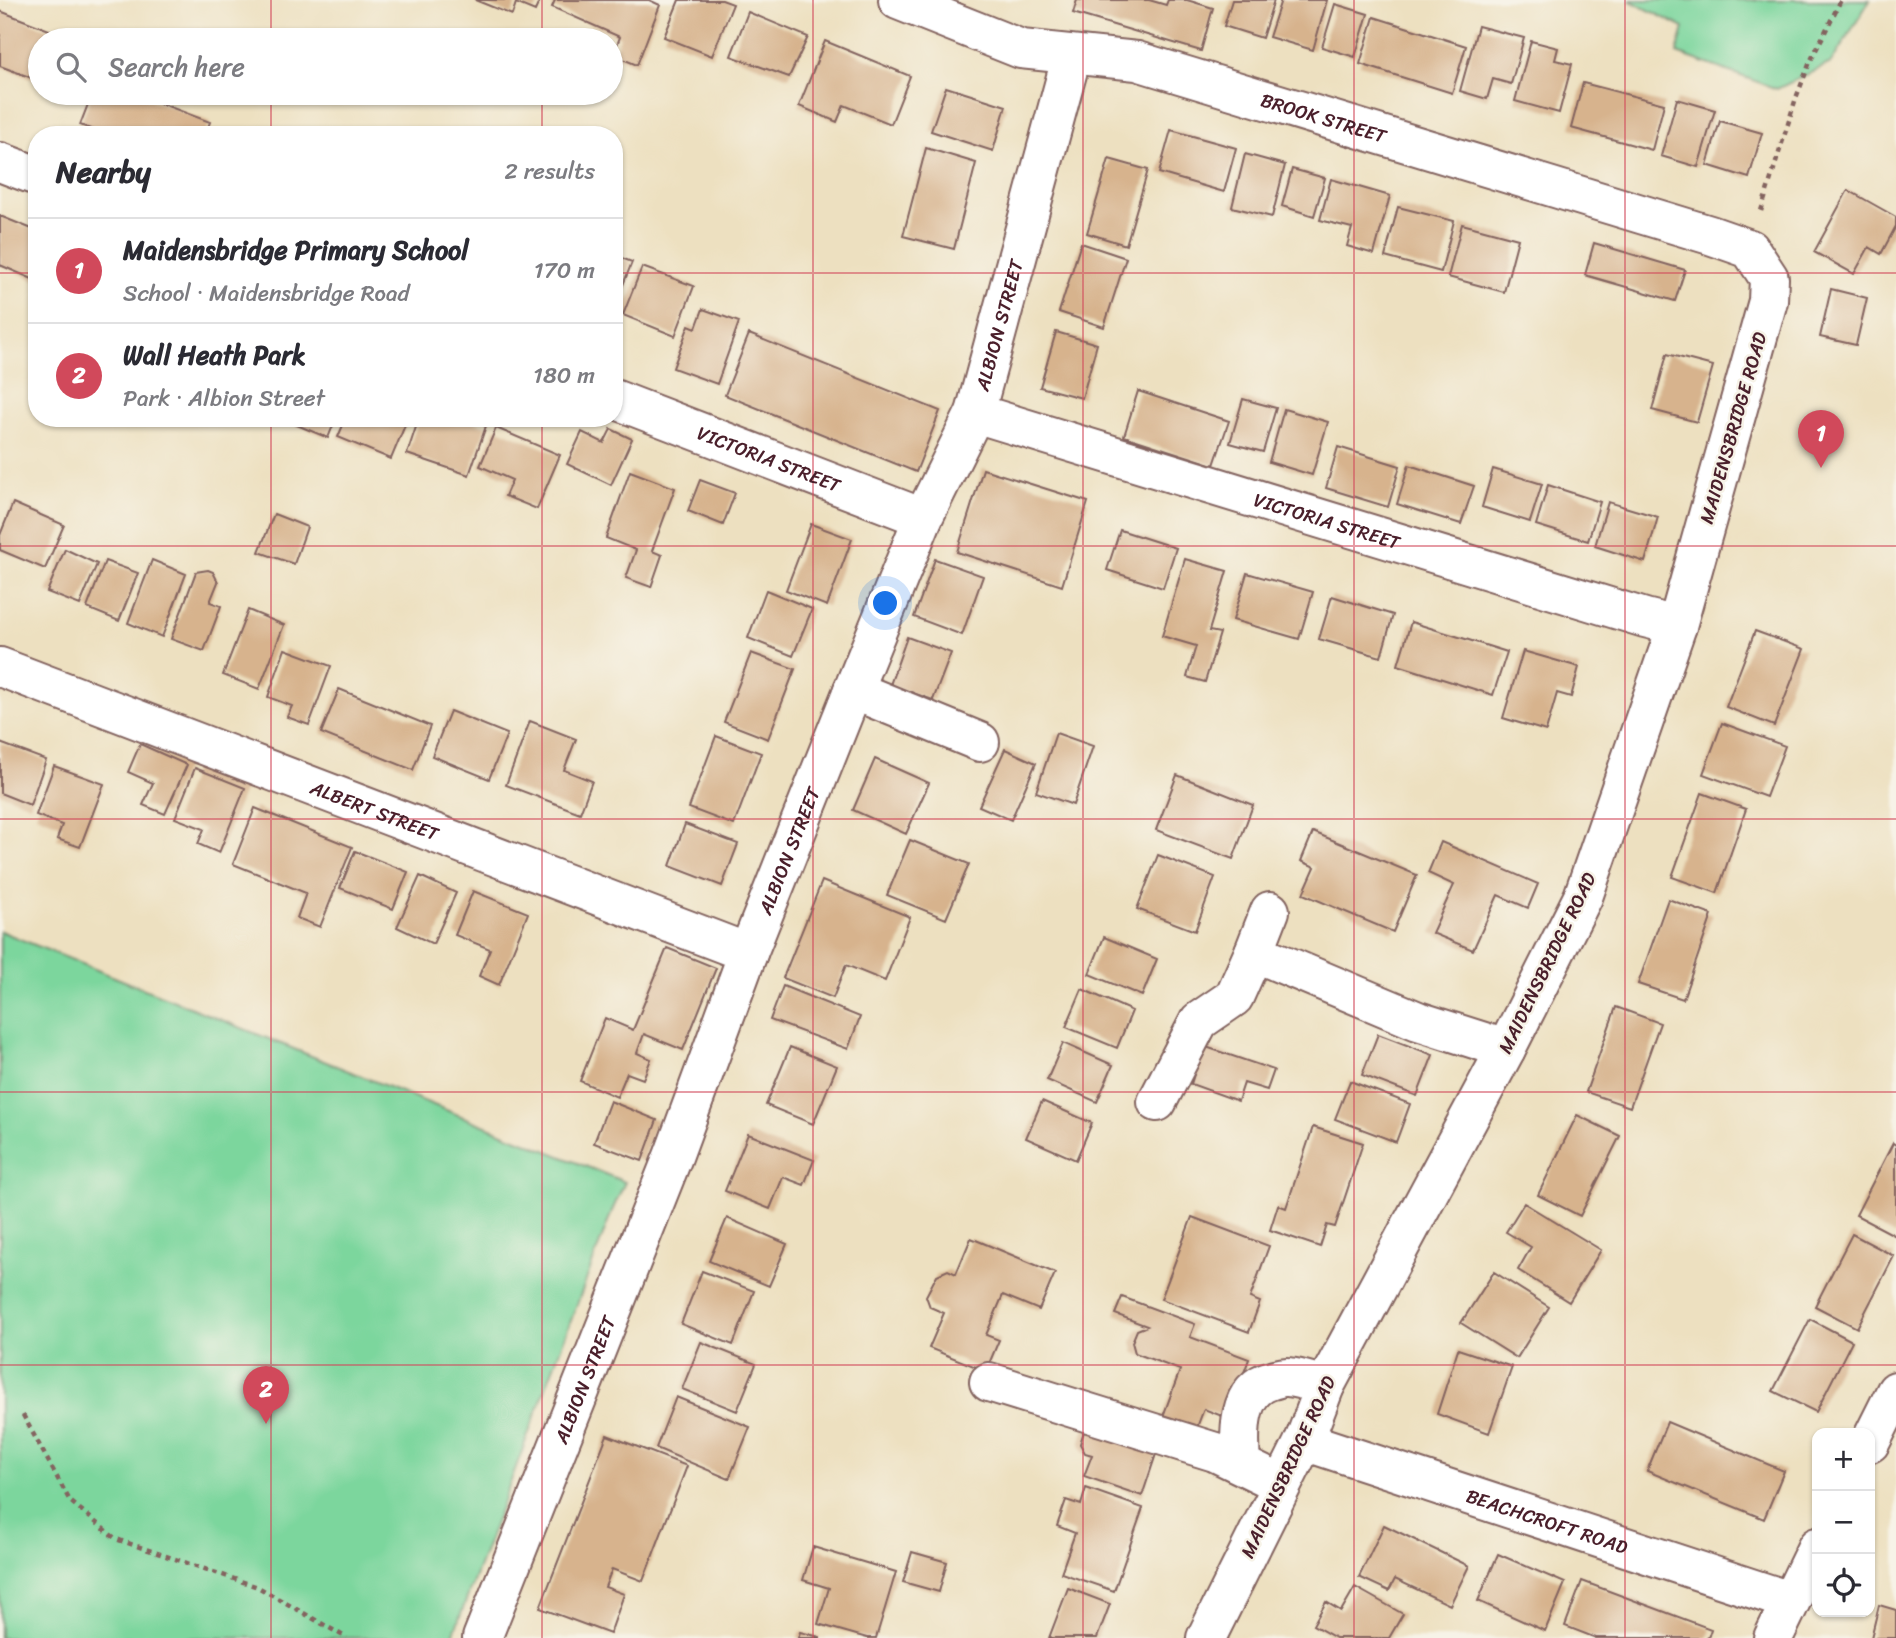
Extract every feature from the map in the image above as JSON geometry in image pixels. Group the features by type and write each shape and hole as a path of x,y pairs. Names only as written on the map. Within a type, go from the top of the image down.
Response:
{"street":[{"name":"BROOK STREET","path":"898,0 1021,48 1137,61 1750,249"},
{"name":"ALBION STREET","path":"482,1638 674,1154 748,953 853,690 923,518 975,413 1072,55"},
{"path":"0,162 28,173"},
{"name":"MAIDENSBRIDGE ROAD","path":"1206,1638 1304,1441 1325,1386 1506,1049 1583,897 1677,626 1768,301 1769,278 1750,249"},
{"name":"VICTORIA STREET","path":"623,402 923,518"},
{"name":"VICTORIA STREET","path":"975,413 1677,626"},
{"name":"ALBERT STREET","path":"0,667 748,953"},
{"path":"853,690 980,742"},
{"path":"1157,1102 1199,1021 1234,997 1270,911"},
{"path":"1254,952 1418,1021 1506,1049"},
{"path":"1241,1464 1239,1436 1242,1414 1254,1391 1264,1382 1286,1376 1325,1386"},
{"path":"989,1382 1214,1452 1281,1484"},
{"path":"1875,1433 1896,1391"},
{"name":"BEACHCROFT ROAD","path":"1304,1441 1790,1601"},
{"path":"1773,1638 1814,1554"}],"path":[{"path":"1750,249 1796,99 1810,62 1841,0"},
{"path":"23,1415 70,1501 116,1539 258,1587 347,1638"}],"green space":[{"path":"1629,0 1870,0 1831,63 1777,89 1677,53 1684,28"},
{"path":"0,931 625,1182 452,1638 0,1638"}],"building":[{"path":"475,0 540,0 535,11 516,3 512,15"},
{"path":"555,0 649,0 660,5 637,65 623,59 623,28 600,28 552,7"},
{"path":"679,0 722,0 733,4 712,56 664,37"},
{"path":"1077,0 1149,0 1166,5 1168,0 1187,0 1213,8 1201,51 1073,13"},
{"path":"1232,0 1274,0 1262,38 1224,26"},
{"path":"1281,0 1327,0 1313,50 1269,37"},
{"path":"1335,4 1368,14 1355,57 1322,47"},
{"path":"0,11 44,28 28,28 28,76 0,66"},
{"path":"748,12 808,37 789,77 731,56"},
{"path":"1374,17 1466,46 1452,93 1360,64"},
{"path":"1478,26 1524,38 1511,84 1493,79 1487,99 1460,91"},
{"path":"825,41 910,76 891,124 844,105 837,122 799,106"},
{"path":"1531,41 1558,48 1555,60 1572,64 1559,113 1515,101"},
{"path":"1583,83 1664,104 1652,150 1571,128"},
{"path":"946,87 1006,106 993,151 931,131"},
{"path":"1677,99 1715,110 1698,167 1661,156"},
{"path":"88,105 165,105 210,122 208,126 80,125"},
{"path":"1720,121 1762,133 1749,178 1707,165"},
{"path":"1171,130 1236,148 1224,192 1159,173"},
{"path":"926,148 976,163 954,249 903,236"},
{"path":"1245,154 1285,165 1272,217 1232,207"},
{"path":"1109,159 1148,170 1126,245 1087,233"},
{"path":"1292,169 1325,178 1314,216 1282,206"},
{"path":"1331,179 1390,196 1374,254 1347,246 1352,228 1320,220"},
{"path":"1848,190 1896,217 1896,226 1881,254 1869,247 1854,274 1814,252"},
{"path":"1398,207 1454,221 1441,272 1385,257"},
{"path":"0,216 28,227 28,277 0,265"},
{"path":"1462,224 1518,239 1504,292 1448,277"},
{"path":"1081,243 1126,258 1104,327 1059,312"},
{"path":"1594,243 1685,270 1675,301 1585,275"},
{"path":"623,258 632,262 623,285"},
{"path":"642,267 694,286 675,336 623,315"},
{"path":"1831,289 1867,298 1856,345 1820,337"},
{"path":"703,309 739,322 717,384 673,368 689,325 696,328"},
{"path":"1056,332 1097,344 1082,398 1040,387"},
{"path":"749,334 940,411 916,472 725,395"},
{"path":"1667,354 1713,366 1697,422 1652,410"},
{"path":"1138,391 1229,421 1214,465 1124,436"},
{"path":"1243,399 1276,408 1263,452 1230,443"},
{"path":"1284,409 1328,422 1312,475 1269,462"},
{"path":"302,427 332,427 328,438"},
{"path":"342,427 404,427 391,459 338,437"},
{"path":"416,427 486,427 469,475 407,454"},
{"path":"496,428 560,455 537,509 505,496 512,480 480,466"},
{"path":"611,429 632,439 611,485 567,464 582,432 604,443"},
{"path":"1338,447 1400,466 1388,507 1326,488"},
{"path":"1409,465 1474,486 1461,524 1397,504"},
{"path":"983,469 1088,502 1062,586 957,552"},
{"path":"1493,469 1542,484 1530,522 1482,507"},
{"path":"630,471 675,488 652,551 662,555 651,587 626,578 636,550 606,538"},
{"path":"700,480 735,493 723,525 688,511"},
{"path":"1548,485 1600,502 1588,541 1536,525"},
{"path":"1608,502 1658,517 1645,562 1595,546"},
{"path":"13,503 64,525 45,569 0,550 0,535"},
{"path":"274,514 307,527 294,564 259,552"},
{"path":"811,524 852,539 827,606 786,590"},
{"path":"1120,530 1176,548 1163,588 1107,570"},
{"path":"65,549 97,564 80,605 47,592"},
{"path":"935,559 983,576 962,635 914,617"},
{"path":"1185,559 1227,571 1209,631 1220,633 1205,682 1187,677 1196,646 1162,636"},
{"path":"152,560 186,574 162,637 128,623"},
{"path":"105,561 138,573 119,621 87,608"},
{"path":"196,572 213,572 218,582 210,602 221,606 204,651 171,639"},
{"path":"1247,573 1313,592 1299,639 1233,620"},
{"path":"766,590 812,609 793,656 748,638"},
{"path":"1332,596 1393,615 1381,657 1319,639"},
{"path":"248,610 284,625 259,689 223,675"},
{"path":"1411,622 1507,652 1493,695 1398,665"},
{"path":"1755,631 1804,649 1774,726 1726,707"},
{"path":"907,637 951,653 933,700 890,685"},
{"path":"285,649 331,666 309,725 287,717 292,706 268,697"},
{"path":"1523,651 1579,667 1571,697 1557,693 1546,731 1503,718"},
{"path":"751,653 795,669 768,739 724,722"},
{"path":"339,689 430,726 413,770 321,733"},
{"path":"450,711 507,734 489,779 432,756"},
{"path":"530,721 576,739 564,770 592,781 580,813 506,785"},
{"path":"1722,723 1785,746 1766,797 1703,774"},
{"path":"1056,733 1093,746 1073,805 1036,792"},
{"path":"716,736 761,753 734,825 689,808"},
{"path":"0,743 46,760 30,805 0,793"},
{"path":"140,744 187,765 165,814 143,805 153,783 128,772"},
{"path":"1005,749 1036,763 1011,820 979,806"},
{"path":"875,759 929,783 906,834 853,810"},
{"path":"54,766 104,784 80,847 57,839 62,825 36,815"},
{"path":"195,768 245,788 219,853 198,844 204,829 175,818"},
{"path":"1177,775 1253,805 1233,859 1156,830"},
{"path":"1702,793 1746,809 1717,893 1672,877"},
{"path":"255,808 352,847 320,927 297,918 306,893 233,864"},
{"path":"685,824 738,844 722,886 670,866"},
{"path":"1313,832 1417,875 1393,932 1303,894 1315,867 1301,861"},
{"path":"910,840 969,864 946,919 887,895"},
{"path":"1441,842 1538,884 1528,908 1498,895 1473,950 1432,933 1454,885 1428,873"},
{"path":"355,851 408,872 393,909 340,888"},
{"path":"1158,855 1215,877 1195,931 1137,909"},
{"path":"420,876 456,893 433,944 397,927"},
{"path":"822,881 910,917 885,981 846,965 833,998 783,978"},
{"path":"473,891 528,913 499,985 479,976 490,949 455,935"},
{"path":"1668,899 1712,915 1683,999 1638,984"},
{"path":"1104,937 1157,959 1142,996 1089,974"},
{"path":"667,948 716,968 683,1050 644,1034 637,1053 651,1059 643,1079 627,1073 617,1097 580,1081 605,1018 633,1030"},
{"path":"783,986 860,1017 848,1049 770,1020"},
{"path":"1082,989 1132,1011 1117,1048 1066,1027"},
{"path":"1616,1007 1660,1023 1630,1107 1586,1092"},
{"path":"1378,1034 1433,1055 1417,1096 1362,1075"},
{"path":"1063,1043 1113,1065 1097,1102 1047,1080"},
{"path":"1203,1046 1274,1070 1267,1090 1244,1083 1238,1101 1191,1084"},
{"path":"790,1047 837,1066 813,1124 766,1105"},
{"path":"1350,1081 1410,1104 1396,1142 1335,1119"},
{"path":"610,1101 657,1120 642,1161 594,1143"},
{"path":"1042,1101 1092,1123 1076,1160 1026,1138"},
{"path":"1577,1115 1620,1136 1580,1216 1538,1195"},
{"path":"1313,1127 1363,1143 1335,1227 1327,1225 1320,1247 1270,1230 1278,1205 1286,1208"},
{"path":"748,1134 814,1160 804,1185 783,1177 770,1209 725,1191"},
{"path":"1893,1143 1896,1145 1896,1236 1856,1215"},
{"path":"1524,1203 1601,1250 1569,1302 1518,1270 1531,1247 1506,1232"},
{"path":"1192,1217 1269,1246 1250,1298 1260,1302 1249,1332 1161,1299"},
{"path":"727,1218 787,1244 769,1286 709,1261"},
{"path":"1852,1234 1894,1256 1857,1328 1815,1306"},
{"path":"971,1238 1055,1273 1039,1310 1003,1295 986,1335 999,1340 986,1371 929,1348 944,1313 930,1307 926,1296 937,1275 948,1270 956,1274"},
{"path":"702,1271 754,1291 733,1345 681,1324"},
{"path":"1494,1272 1549,1307 1517,1358 1461,1323"},
{"path":"1122,1297 1195,1324 1190,1337 1249,1359 1227,1418 1204,1409 1194,1435 1161,1422 1180,1370 1135,1353 1132,1342 1137,1330 1147,1326 1115,1314"},
{"path":"1810,1319 1852,1341 1816,1412 1773,1391"},
{"path":"701,1342 756,1364 737,1411 682,1389"},
{"path":"1458,1349 1512,1367 1489,1433 1437,1414"},
{"path":"676,1397 750,1427 729,1479 656,1448"},
{"path":"1667,1422 1784,1471 1764,1519 1647,1471"},
{"path":"1085,1428 1158,1448 1142,1496 1084,1476 1092,1455 1085,1453 1080,1444"},
{"path":"607,1435 687,1466 643,1581 612,1569 605,1587 624,1594 610,1634 540,1608"},
{"path":"1086,1488 1143,1508 1114,1591 1061,1573 1075,1533 1057,1526 1066,1500 1081,1505"},
{"path":"1384,1525 1469,1566 1450,1605 1395,1579 1389,1591 1359,1577"},
{"path":"813,1547 896,1572 876,1638 867,1638 818,1624 829,1588 803,1580"},
{"path":"912,1552 947,1562 939,1592 903,1582"},
{"path":"1498,1554 1565,1583 1545,1631 1478,1601"},
{"path":"1582,1581 1711,1629 1708,1638 1596,1638 1565,1626"},
{"path":"1355,1587 1403,1614 1389,1638 1336,1638 1313,1625 1326,1602 1341,1611"},
{"path":"1068,1588 1110,1604 1097,1638 1049,1638"},
{"path":"1879,1605 1896,1610 1896,1638 1871,1638"},
{"path":"800,1632 820,1637 820,1638 798,1638"}],"place":[{"name":"Maidensbridge Primary School","path":"1821,468"},
{"name":"Wall Heath Park","path":"266,1424"}]}
